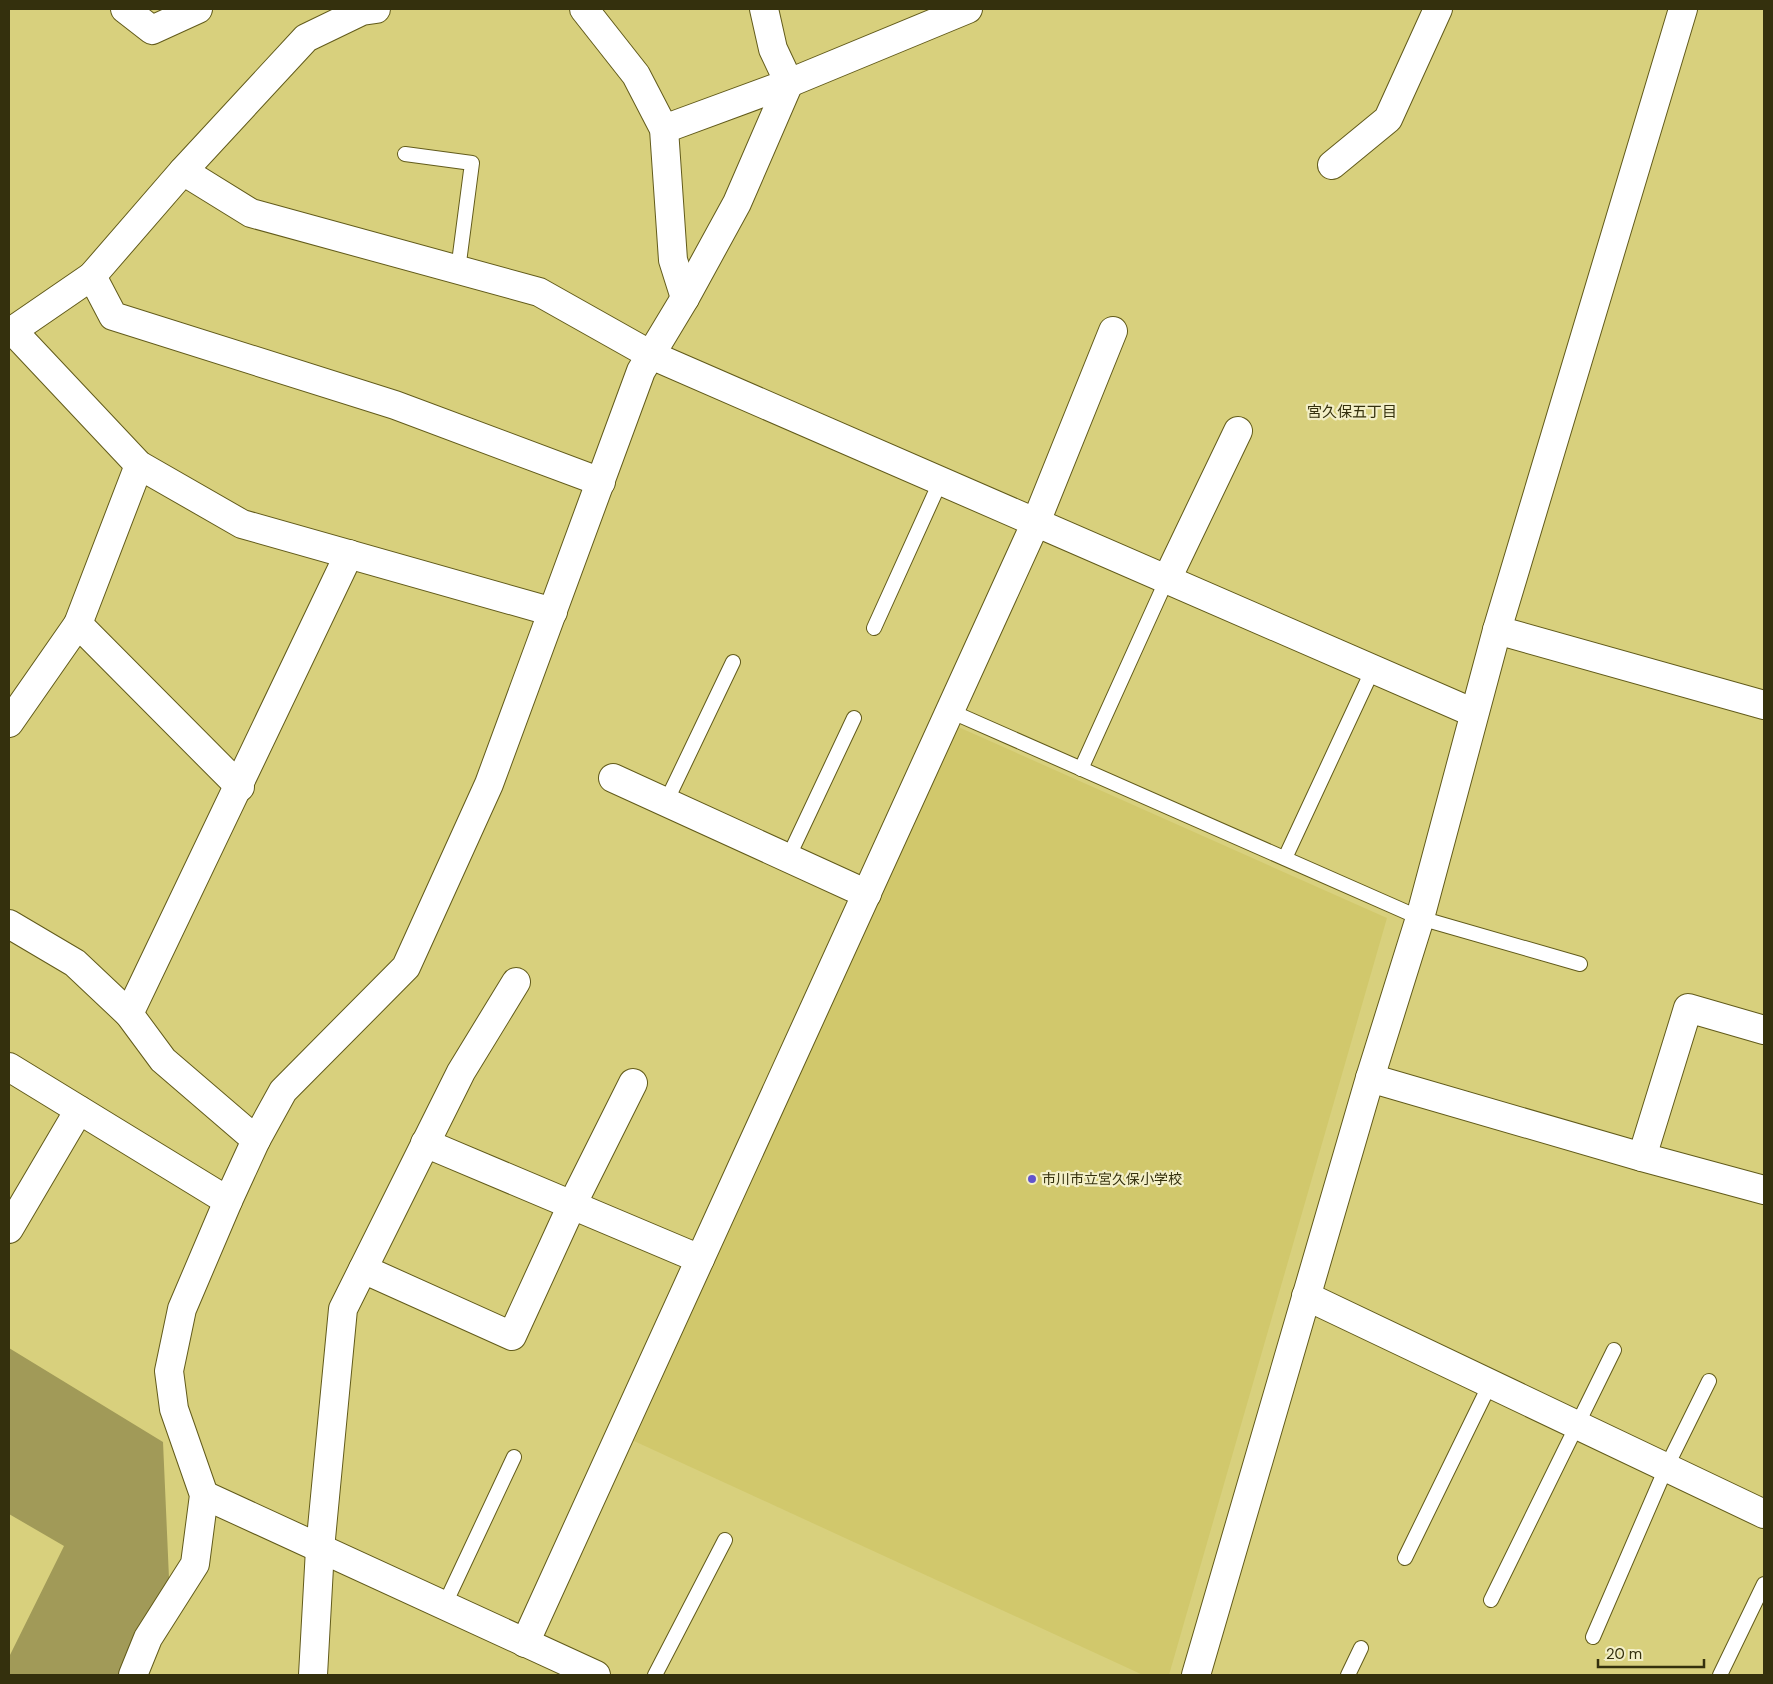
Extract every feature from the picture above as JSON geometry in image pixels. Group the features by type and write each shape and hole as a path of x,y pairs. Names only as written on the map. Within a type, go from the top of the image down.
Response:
{"street":[{"path":"125,9 152,30 198,9"},
{"path":"376,9 362,11 306,38 183,171 92,276 10,332 139,465 242,524 553,612"},
{"path":"584,9 636,75 664,129 673,260 685,298"},
{"path":"133,1675 148,1638 195,1564 204,1494 174,1409 169,1371 182,1309 228,1201 256,1140 282,1091 406,967 490,784 642,371 737,203 789,83 773,49 764,9"},
{"path":"664,129 789,83 968,9"},
{"path":"1332,166 1388,118 1438,9"},
{"path":"1196,1675 1370,1078 1420,918 1497,630 1683,9"},
{"path":"183,171 251,213 539,292 651,355 1474,713"},
{"path":"92,276 113,316 395,405 601,482"},
{"path":"526,1643 1036,522 1113,331"},
{"path":"1167,579 1238,431"},
{"path":"9,723 78,624 139,465"},
{"path":"129,1014 240,787 350,554"},
{"path":"78,624 240,787"},
{"path":"1497,630 1764,705"},
{"path":"613,778 867,894"},
{"path":"9,924 75,964 129,1014 163,1060 256,1140"},
{"path":"313,1675 320,1549 343,1310 460,1072 516,982"},
{"path":"1642,1157 1688,1008 1764,1030"},
{"path":"9,1068 228,1201"},
{"path":"1370,1078 1642,1157 1764,1190"},
{"path":"364,1269 512,1336 572,1205 633,1083"},
{"path":"9,1229 79,1110"},
{"path":"425,1143 700,1259"},
{"path":"1306,1296 1666,1468 1762,1508"},
{"path":"204,1494 592,1674"}],"lane":[{"path":"405,154 472,162 458,270"},
{"path":"874,628 940,480"},
{"path":"1082,769 1167,579"},
{"path":"666,802 733,662"},
{"path":"1285,858 1374,669"},
{"path":"950,710 1420,918 1580,964"},
{"path":"788,858 854,718"},
{"path":"1491,1600 1614,1350"},
{"path":"1593,1637 1666,1468 1709,1381"},
{"path":"1405,1558 1490,1384"},
{"path":"444,1606 514,1457"},
{"path":"654,1675 725,1540"},
{"path":"1720,1675 1764,1584"},
{"path":"1348,1675 1361,1648"}],"shaded area":[{"name":"市川市立宮久保小学校","path":"956,726 1387,918 1169,1675 1143,1675 634,1441"},
{"path":"9,1348 163,1442 169,1578 121,1675 9,1675 9,1657 64,1546 9,1514"}],"place":[{"name":"市川市立宮久保小学校","path":"1032,1179"}],"district":[{"name":"宮久保五丁目","path":"1352,412"}]}
